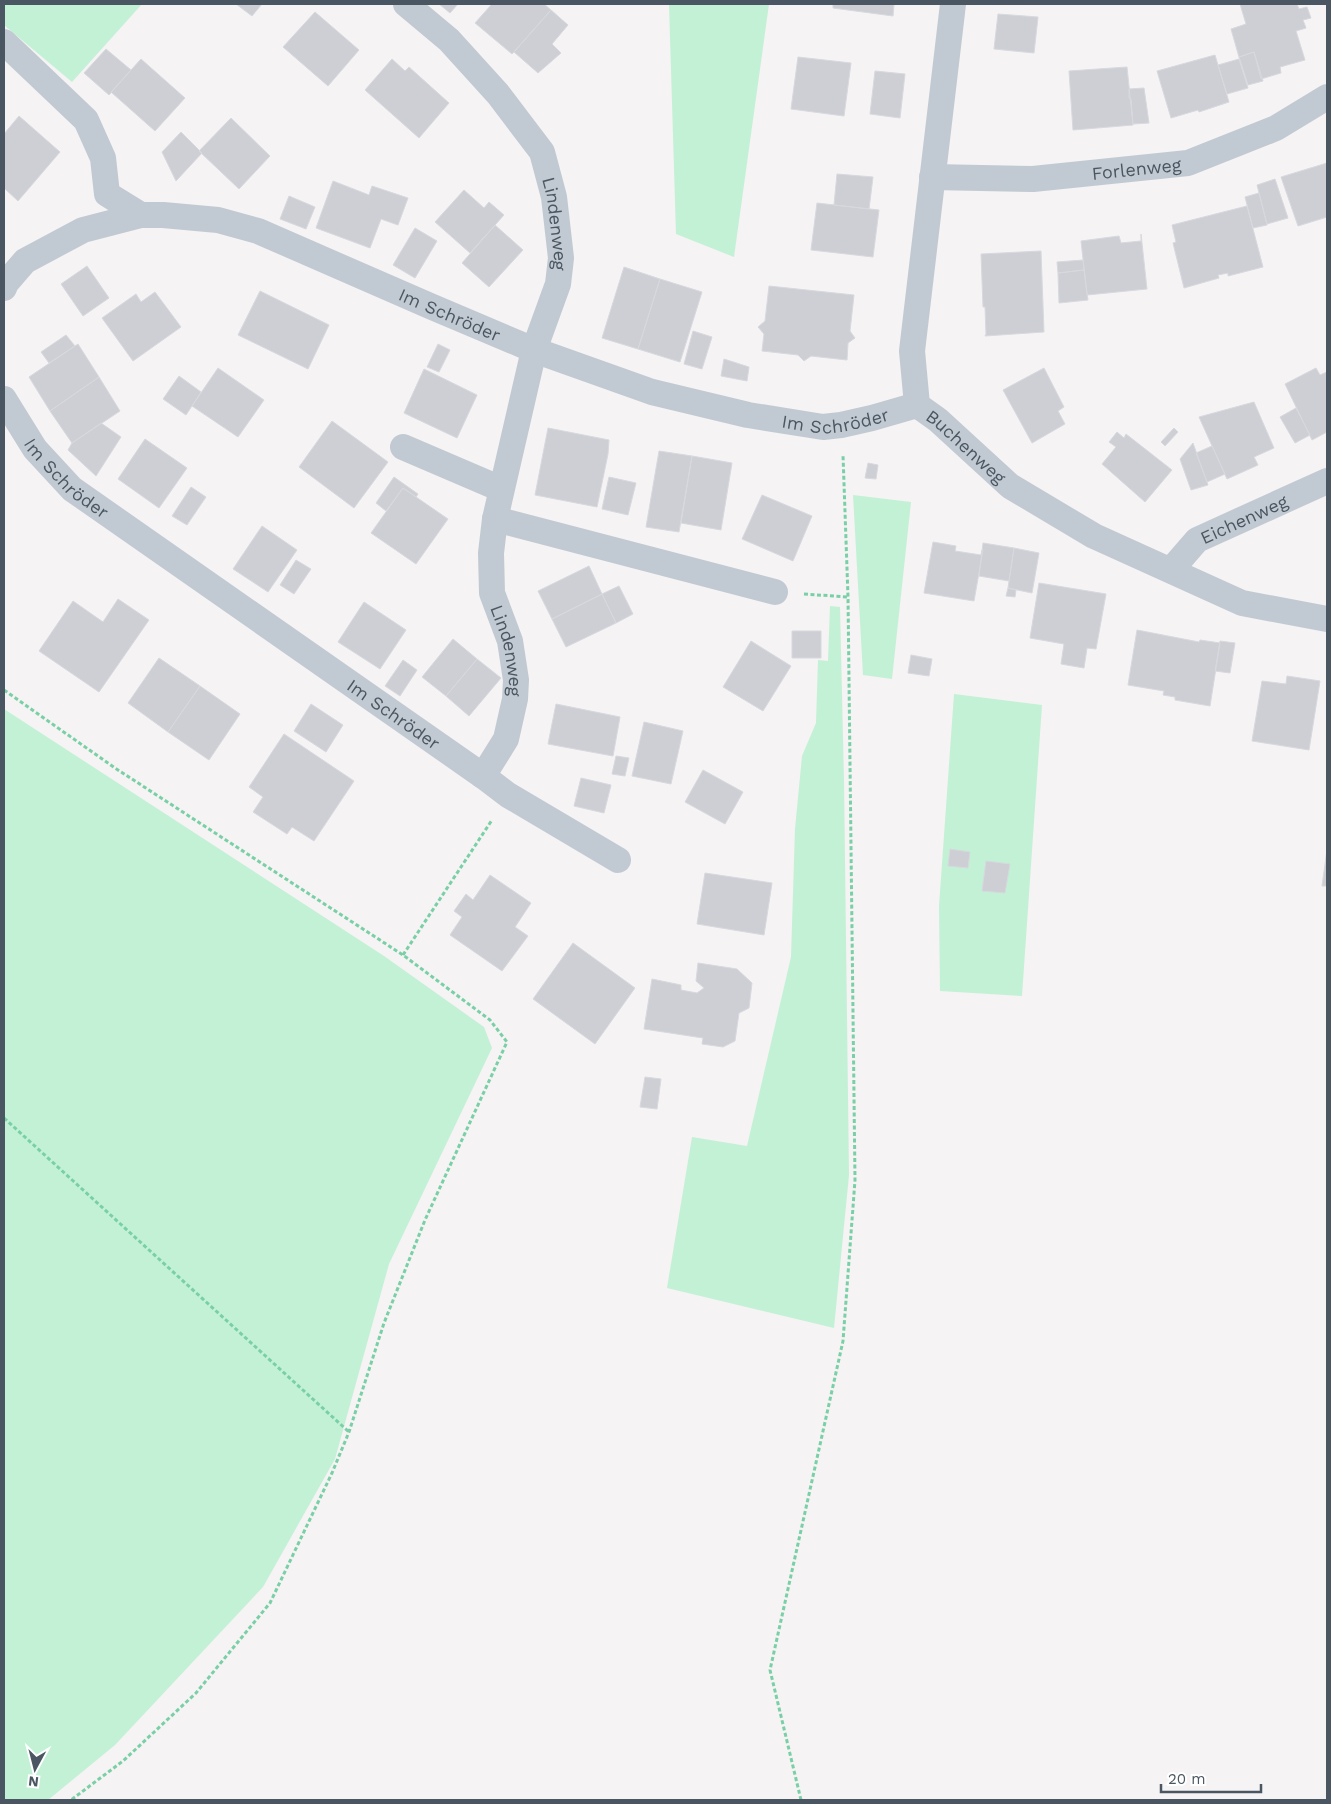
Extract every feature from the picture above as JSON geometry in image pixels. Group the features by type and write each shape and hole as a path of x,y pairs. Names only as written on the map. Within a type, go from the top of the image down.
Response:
{"street":[{"name":"Lindenweg","path":"406,4 449,40 498,94 542,152 554,197 561,258 558,284 534,350 495,519 491,553 492,593 510,641 516,680 515,699 506,739 483,776"},
{"name":"Buchenweg","path":"953,4 912,351 917,405 938,420 1010,486 1094,536 1242,603 1327,619"},
{"path":"4,42 86,120 103,158 107,194 141,215"},
{"name":"Forlenweg","path":"932,177 1033,179 1188,163 1276,128 1327,97"},
{"name":"Im Schröder","path":"4,288 25,261 83,230 141,215 218,220 258,231 534,350 652,392 748,415 823,427 872,418 917,405"},
{"name":"Im Schröder","path":"4,400 35,449 72,489 508,795 618,860"},
{"path":"403,447 501,489"},
{"name":"Eichenweg","path":"1171,570 1197,540 1327,481"},
{"path":"495,519 775,592"}],"path":[{"path":"801,1800 770,1670 843,1341 855,1180 848,597 841,425"},
{"path":"775,592 848,597"},
{"path":"4,690 115,768 403,955 490,1020 507,1042 425,1220 384,1323 349,1432 332,1473 270,1603 196,1693 123,1762 72,1800"},
{"path":"403,955 508,795"},
{"path":"4,1118 349,1432"}],"green space":[{"path":"5,4 142,4 72,82 4,25"},
{"path":"669,4 769,4 734,257 676,234"},
{"path":"853,495 911,502 892,679 863,675"},
{"path":"830,606 840,607 849,1175 834,1328 667,1288 692,1137 747,1146 791,957 795,829 802,756 816,723 818,660 828,661"},
{"path":"954,694 1042,705 1022,996 940,991 939,906"},
{"path":"4,709 384,956 484,1027 492,1048 389,1264 335,1459 263,1587 115,1745 48,1800 4,1800"}],"building":[{"path":"236,4 262,4 252,16"},
{"path":"439,4 458,4 450,13"},
{"path":"492,4 544,4 551,10 512,54 475,23"},
{"path":"833,4 894,4 893,16 833,8"},
{"path":"1240,4 1297,4 1299,9 1307,7 1311,18 1303,20 1306,28 1296,31 1305,60 1280,67 1281,73 1261,79 1254,52 1239,57 1231,29 1246,24"},
{"path":"551,10 568,25 552,44 561,53 538,73 514,52"},
{"path":"315,12 359,50 328,86 283,47"},
{"path":"998,14 1038,17 1034,53 994,49"},
{"path":"106,49 131,70 109,95 84,73"},
{"path":"1254,52 1263,81 1248,85 1239,57"},
{"path":"1215,55 1229,102 1199,112 1198,110 1171,118 1157,71"},
{"path":"798,57 851,63 844,116 791,109"},
{"path":"141,59 185,98 155,131 111,92"},
{"path":"392,59 405,71 409,67 449,103 419,138 365,90"},
{"path":"1239,59 1248,88 1227,94 1218,65"},
{"path":"1127,67 1133,125 1073,130 1069,71"},
{"path":"875,71 905,74 900,118 870,114"},
{"path":"1144,88 1149,123 1133,124 1129,89"},
{"path":"19,116 60,152 18,201 4,188 4,134"},
{"path":"231,118 270,156 239,189 199,151"},
{"path":"181,132 202,153 176,181 162,152"},
{"path":"1327,163 1327,217 1298,226 1281,177"},
{"path":"837,174 873,177 869,209 834,205"},
{"path":"1275,179 1288,218 1267,224 1257,185"},
{"path":"333,181 369,195 372,186 408,198 398,225 381,219 370,248 316,228"},
{"path":"464,190 484,208 489,202 504,215 470,253 435,222"},
{"path":"1259,193 1267,225 1253,228 1245,197"},
{"path":"289,196 315,207 306,229 280,219"},
{"path":"817,203 879,210 873,257 811,250"},
{"path":"1247,206 1263,267 1228,276 1228,273 1218,275 1219,278 1184,288 1173,243 1176,242 1172,225"},
{"path":"495,225 523,250 489,287 462,263"},
{"path":"415,228 437,241 415,278 393,265"},
{"path":"1141,234 1147,289 1087,295 1081,241 1119,236 1121,243 1141,241"},
{"path":"1041,251 1044,332 985,336 981,254"},
{"path":"1083,260 1084,270 1058,273 1057,262"},
{"path":"87,266 109,298 83,316 61,284"},
{"path":"624,267 660,279 638,349 602,338"},
{"path":"1084,270 1088,300 1059,303 1058,273"},
{"path":"660,279 702,292 680,362 638,349"},
{"path":"769,286 854,295 850,331 855,338 848,343 847,360 811,356 804,361 798,355 762,351 764,334 758,327 765,321"},
{"path":"260,291 329,325 308,369 238,335"},
{"path":"155,292 181,327 133,361 102,318 136,294 141,302"},
{"path":"693,331 712,337 702,369 684,364"},
{"path":"66,335 75,346 49,363 41,352"},
{"path":"78,344 99,377 50,411 29,377"},
{"path":"438,344 450,350 439,372 427,367"},
{"path":"724,359 749,367 747,381 721,376"},
{"path":"218,368 264,400 238,437 192,406"},
{"path":"1044,368 1064,407 1058,411 1065,424 1032,443 1003,390"},
{"path":"1316,368 1320,375 1327,372 1327,432 1312,440 1285,384"},
{"path":"424,369 477,395 457,438 404,413"},
{"path":"179,376 201,392 186,415 163,399"},
{"path":"99,377 120,411 72,443 50,411"},
{"path":"1254,402 1274,448 1254,457 1258,465 1227,479 1199,417"},
{"path":"1296,408 1310,435 1295,443 1280,417"},
{"path":"332,421 388,462 354,508 299,467"},
{"path":"101,423 121,437 96,476 68,450 72,443"},
{"path":"548,428 609,440 597,507 535,495"},
{"path":"1174,428 1178,432 1165,446 1161,442"},
{"path":"1117,432 1124,438 1126,434 1172,470 1145,502 1102,464 1116,447 1109,442"},
{"path":"145,439 187,468 159,508 118,479"},
{"path":"1193,443 1208,485 1191,490 1180,459"},
{"path":"1212,446 1225,474 1207,482 1196,453"},
{"path":"659,451 692,456 679,532 646,527"},
{"path":"692,456 732,463 721,530 681,523"},
{"path":"868,463 878,465 876,479 865,478"},
{"path":"394,477 418,494 416,497 403,488 386,511 376,503"},
{"path":"609,477 636,483 628,515 602,509"},
{"path":"191,487 206,497 187,525 172,516"},
{"path":"403,488 448,519 416,564 371,533"},
{"path":"762,495 812,516 793,561 742,539"},
{"path":"262,526 297,550 268,592 233,569"},
{"path":"933,542 956,546 955,551 981,555 983,550 974,601 924,593"},
{"path":"983,543 1014,548 1009,581 979,576"},
{"path":"1014,548 1039,553 1032,593 1008,588"},
{"path":"296,560 311,569 294,594 280,585"},
{"path":"589,566 602,594 552,619 538,591"},
{"path":"1039,583 1106,594 1096,649 1087,648 1084,668 1061,664 1064,644 1030,638"},
{"path":"619,586 633,614 616,623 602,594"},
{"path":"1008,588 1016,590 1015,597 1006,596"},
{"path":"602,594 616,623 566,647 552,619"},
{"path":"118,599 149,620 99,692 39,651 73,601 103,622"},
{"path":"364,602 406,630 380,669 338,642"},
{"path":"1137,630 1199,642 1200,640 1220,643 1210,706 1175,700 1175,697 1163,695 1164,691 1128,685"},
{"path":"792,631 821,631 821,658 792,658"},
{"path":"453,639 477,659 446,696 422,677"},
{"path":"751,641 791,666 763,711 723,687"},
{"path":"1220,641 1235,643 1230,673 1215,671"},
{"path":"911,655 932,659 929,676 908,673"},
{"path":"159,658 200,686 168,732 128,703"},
{"path":"477,659 501,678 469,716 446,696"},
{"path":"403,660 417,670 400,696 385,686"},
{"path":"1287,676 1320,681 1309,750 1252,741 1262,681 1286,684"},
{"path":"200,686 240,714 209,760 168,732"},
{"path":"311,704 343,725 326,752 294,731"},
{"path":"556,704 620,717 613,756 548,744"},
{"path":"644,722 683,731 671,784 632,776"},
{"path":"284,734 354,781 314,841 292,827 287,834 253,812 263,797 249,787"},
{"path":"616,756 629,758 625,776 612,774"},
{"path":"703,770 743,792 725,824 685,802"},
{"path":"581,778 611,785 604,813 574,806"},
{"path":"950,849 970,852 968,868 948,866"},
{"path":"1327,850 1327,886 1322,886"},
{"path":"986,861 1010,864 1005,893 982,891"},
{"path":"705,873 772,883 764,935 697,924"},
{"path":"490,875 531,903 515,927 528,936 502,971 450,935 462,917 454,911 466,894 473,900"},
{"path":"573,943 635,988 595,1044 533,999"},
{"path":"698,963 737,969 752,983 749,1008 739,1013 735,1041 723,1047 702,1044 703,1038 644,1029 652,979 681,985 681,990 697,993 704,988 696,981"},
{"path":"645,1077 661,1079 657,1109 640,1107"}]}
